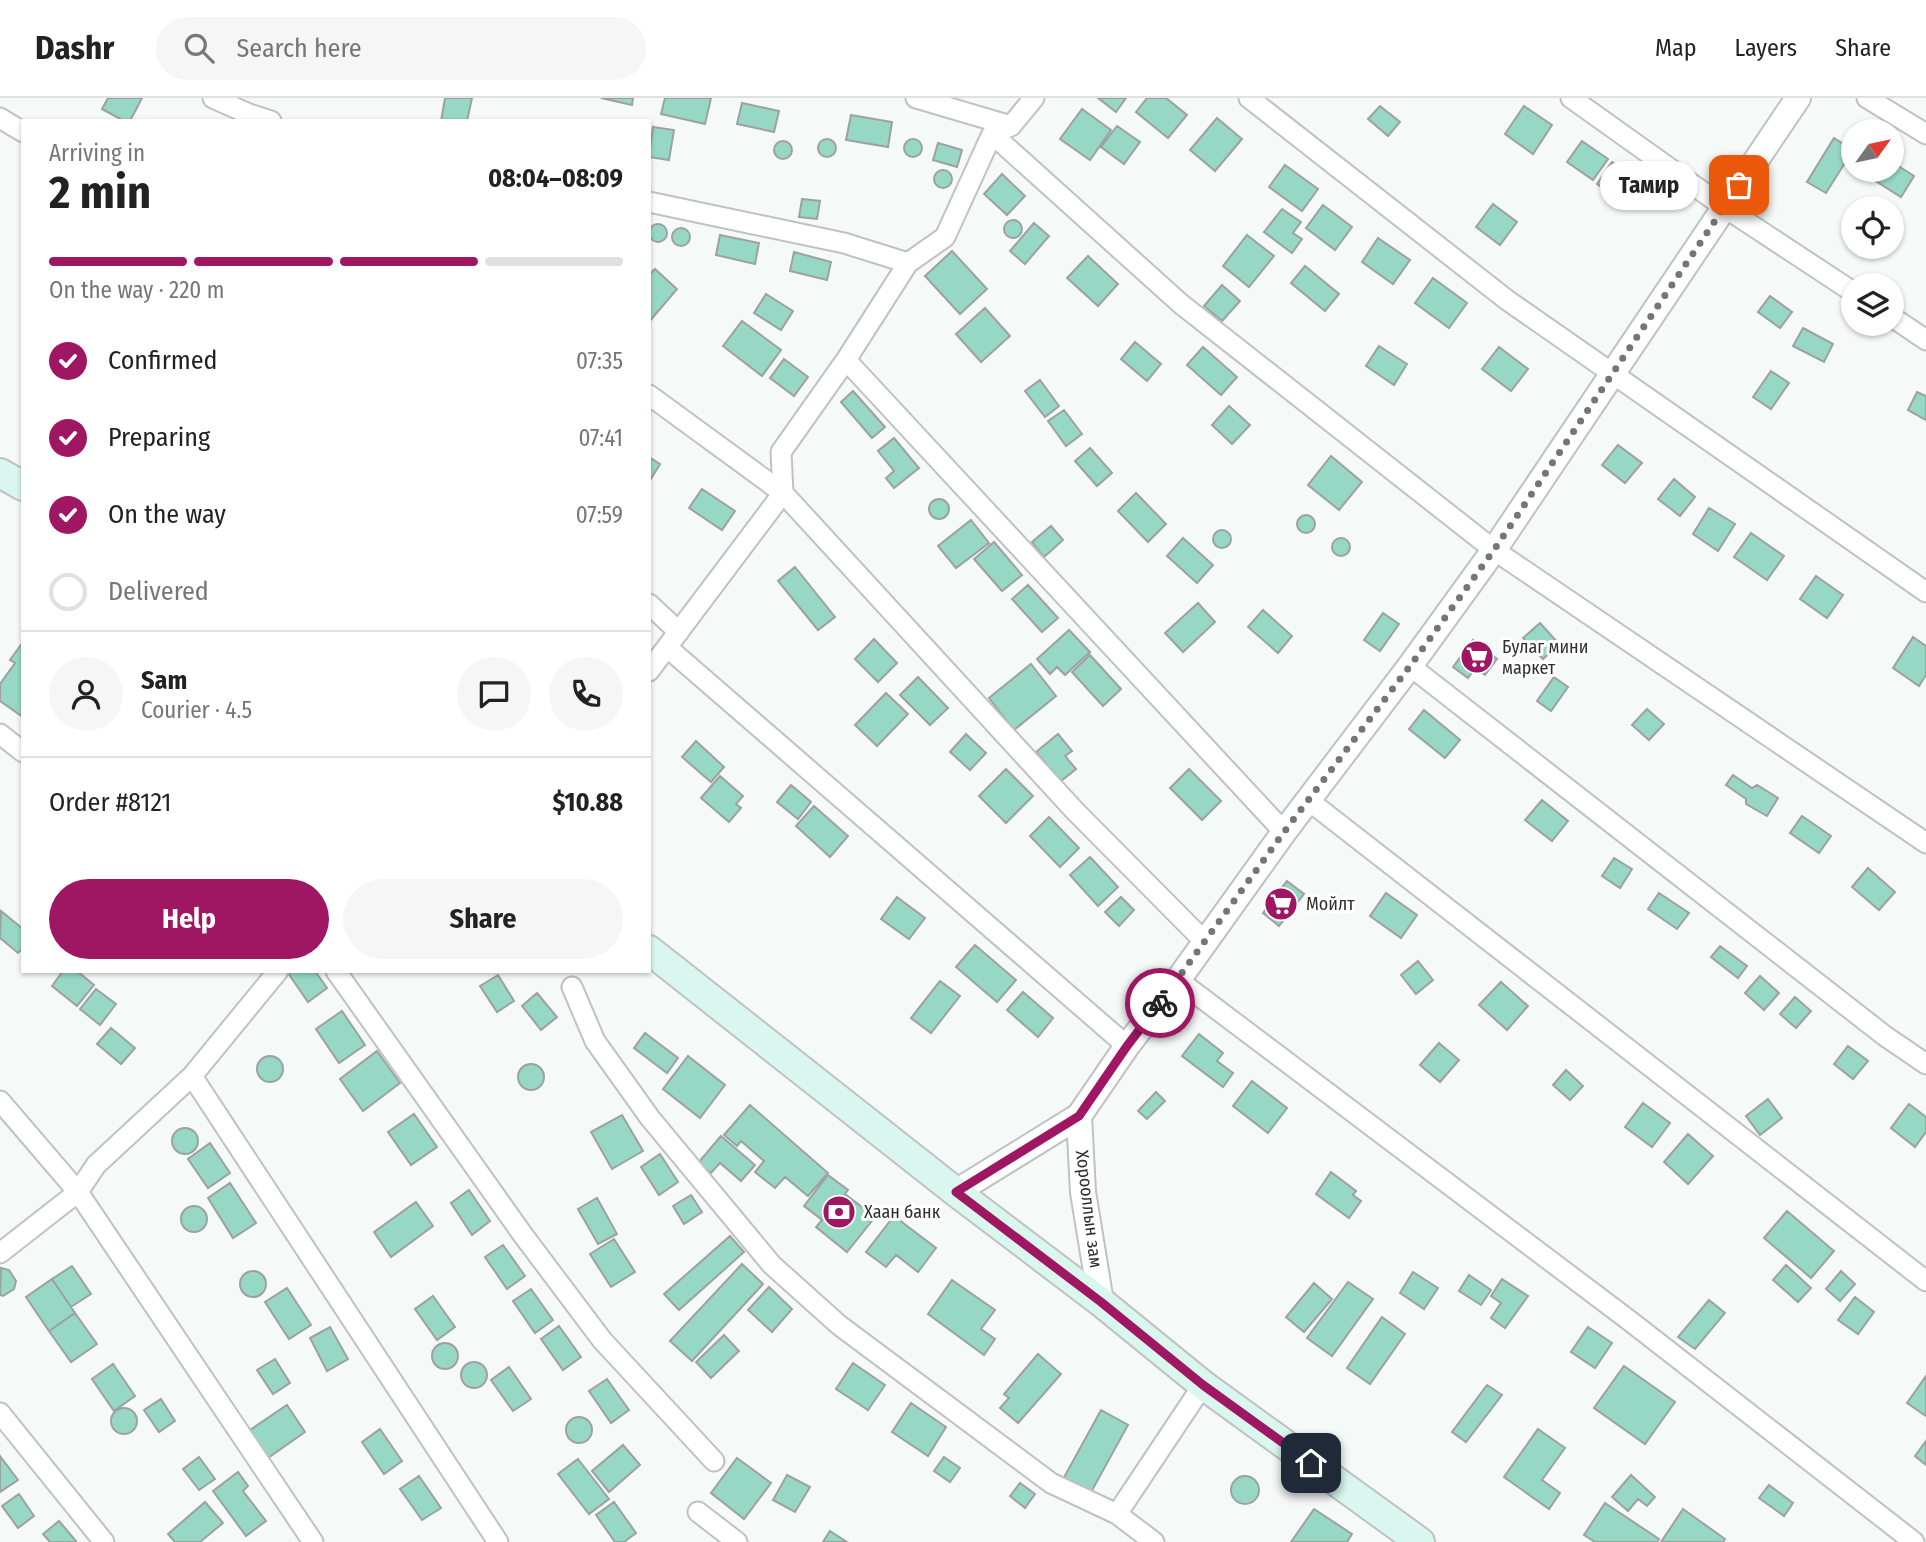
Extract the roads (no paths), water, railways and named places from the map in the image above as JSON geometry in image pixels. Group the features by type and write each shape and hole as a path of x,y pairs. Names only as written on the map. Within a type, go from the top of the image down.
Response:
{"main road":[{"path":"0,473 21,485"},
{"path":"651,952 956,1192 1101,1302 1203,1385 1420,1542"}],"street":[{"path":"213,98 265,119"},
{"path":"916,98 1011,126"},
{"path":"651,668 783,493 781,452 846,360 908,263 945,237 992,134 1011,126 1034,98"},
{"path":"1249,98 1507,300 1926,592"},
{"path":"1571,98 1724,207 1841,284"},
{"name":"Хорооллын зам","path":"956,1192 1079,1116 1127,1046 1494,550 1798,98"},
{"path":"1867,98 1926,134"},
{"path":"0,118 21,131"},
{"path":"992,134 1181,304 1494,550 1926,844"},
{"path":"651,202 844,243 908,263"},
{"path":"1904,325 1926,340"},
{"path":"846,360 1284,832"},
{"path":"651,396 783,493 1075,811 1205,942"},
{"path":"651,607 673,640 1127,1046"},
{"path":"1410,666 1885,1036 1926,1064"},
{"path":"0,734 21,750"},
{"path":"1308,800 1926,1281"},
{"path":"0,1253 78,1192 96,1165 192,1076 276,973"},
{"path":"336,973 523,1235 602,1340 714,1461"},
{"path":"1178,980 1641,1330 1914,1542"},
{"path":"572,987 595,1041 650,1118 772,1265 839,1325 1051,1483 1117,1514 1154,1542"},
{"path":"192,1076 498,1542"},
{"path":"0,1101 78,1192 313,1542"},
{"name":"Хорооллын зам","path":"1079,1116 1083,1192 1101,1302"},
{"path":"1117,1514 1203,1385"},
{"path":"0,1413 104,1542"},
{"path":"698,1512 737,1542"}],"place":[{"name":"Тамир","path":"1739,185"},
{"name":"Булаг мини маркет","path":"1477,657"},
{"name":"Мойлт","path":"1281,904"},
{"name":"Хаан банк","path":"839,1212"}]}
